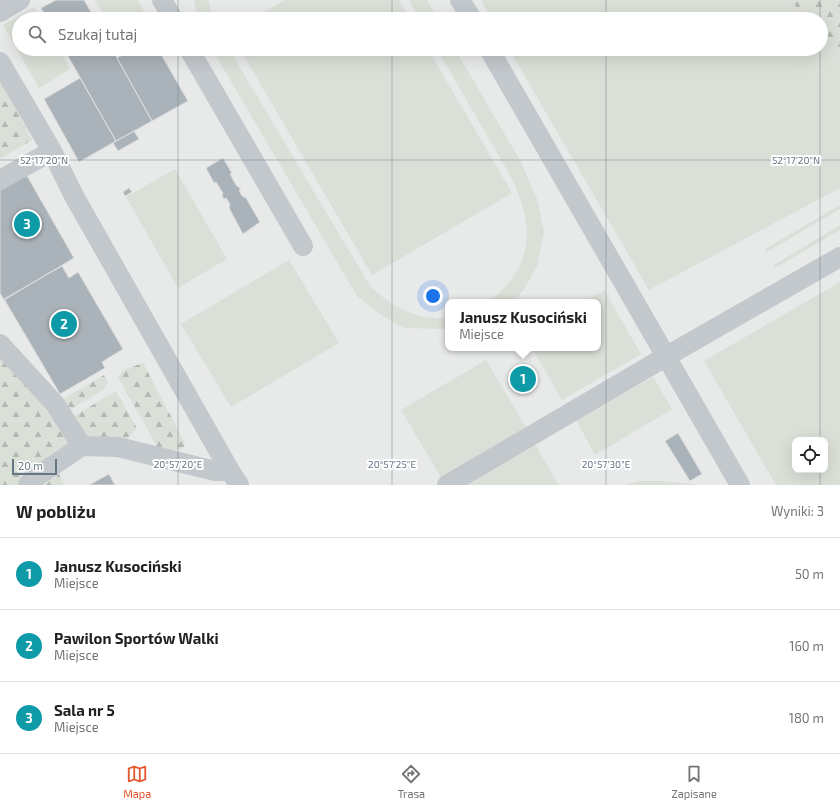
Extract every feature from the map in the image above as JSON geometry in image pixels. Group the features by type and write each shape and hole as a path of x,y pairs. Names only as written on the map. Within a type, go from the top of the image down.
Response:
{"street":[{"path":"0,12 20,0"},
{"path":"162,0 169,12"},
{"path":"460,0 468,12"},
{"path":"194,56 303,246"},
{"path":"493,56 740,485"},
{"path":"0,62 52,151 74,196 235,478"},
{"path":"0,180 52,151"},
{"path":"448,485 667,356 840,257"},
{"path":"0,344 55,404 82,446"},
{"path":"28,485 33,479 82,446 118,447 215,471 235,478"}],"shaded area":[{"path":"0,0 840,0 840,485 0,485"}],"green space":[{"path":"95,0 137,0 145,12 102,12"},
{"path":"194,0 208,0 211,12 197,12"},
{"path":"285,0 399,0 406,12 264,12"},
{"path":"409,0 427,0 434,12 416,12"},
{"path":"481,0 791,0 800,12 488,12"},
{"path":"791,0 840,0 840,61 828,46 828,12 800,12"},
{"path":"34,7 37,12 25,12"},
{"path":"12,20 12,41 3,25"},
{"path":"828,46 840,61 840,188 649,290 513,56 828,56"},
{"path":"21,56 63,56 70,69 39,88"},
{"path":"216,56 233,56 370,286 386,300 406,311 427,317 445,317 445,329 404,328 381,315 357,296"},
{"path":"244,56 432,56 512,193 372,275"},
{"path":"441,56 459,56 521,162 537,199 544,232 537,266 523,291 515,299 491,299 505,287 512,278 523,258 526,247 527,235 525,218 515,184"},
{"path":"0,79 32,140 0,159"},
{"path":"175,169 227,259 178,288 126,197"},
{"path":"840,205 840,209 767,252 765,249"},
{"path":"840,225 840,230 775,268 774,265"},
{"path":"289,260 339,343 231,407 181,324"},
{"path":"840,282 840,485 776,485 704,361"},
{"path":"604,290 641,354 562,400 534,351 601,351 601,299 589,299"},
{"path":"0,359 30,387 70,444 20,485 0,485"},
{"path":"486,360 527,429 442,479 401,410"},
{"path":"143,363 185,443 183,448 171,451 158,448 118,377 123,370"},
{"path":"104,375 108,383 103,390 70,410 63,399"},
{"path":"653,377 672,409 595,455 576,420"},
{"path":"116,391 137,428 125,441 92,442 74,416"},
{"path":"534,443 559,485 461,485"},
{"path":"59,474 65,485 40,485 46,480"},
{"path":"639,481 663,481 700,485 624,485"}],"building":[{"path":"56,0 84,0 91,12 43,12 41,8"},
{"path":"68,56 116,56 152,121 116,141"},
{"path":"120,56 162,56 188,101 152,121 117,58"},
{"path":"80,78 116,141 79,162 44,99"},
{"path":"134,131 139,139 118,151 113,143"},
{"path":"223,158 232,173 230,174 236,185 241,189 239,190 242,196 246,198 260,222 243,234 229,208 230,204 226,198 224,199 222,196 223,193 216,182 214,183 206,168"},
{"path":"26,174 74,258 4,300 0,293 0,190"},
{"path":"129,188 132,192 125,196 123,192"},
{"path":"62,266 69,278 78,272 123,349 102,362 105,368 60,394 4,299"},
{"path":"678,433 702,474 690,481 665,441"},
{"path":"109,474 115,485 89,485"}],"place":[{"name":"Sala nr 5","path":"27,224"},
{"name":"Pawilon Sportów Walki","path":"64,324"},
{"name":"Janusz Kusociński","path":"523,379"}]}
